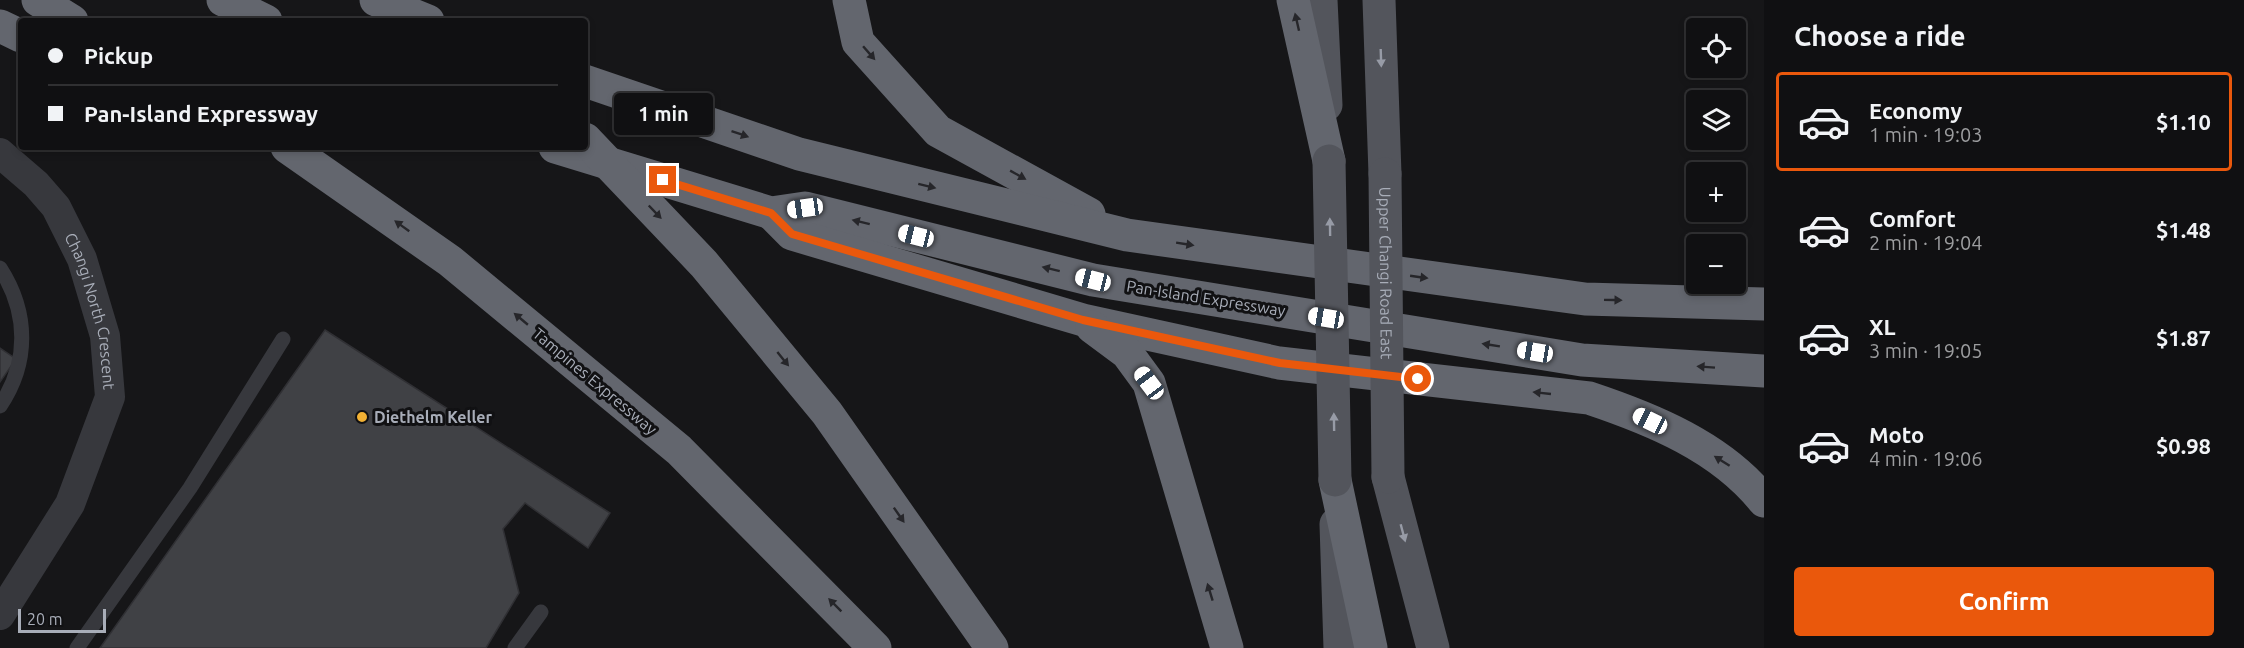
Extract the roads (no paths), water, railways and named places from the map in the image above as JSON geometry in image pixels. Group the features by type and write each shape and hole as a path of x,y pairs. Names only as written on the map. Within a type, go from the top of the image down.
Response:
{"highway":[{"path":"38,0 67,18"},
{"path":"223,0 260,18"},
{"path":"376,0 421,18"},
{"path":"418,0 441,18"},
{"path":"849,0 858,42 938,131 1127,235"},
{"path":"1293,0 1329,161"},
{"path":"0,26 18,35"},
{"path":"588,82 799,154 1127,235 1585,299 1764,304"},
{"path":"588,142 704,264 827,413 992,648"},
{"name":"Tampines Expressway","path":"291,150 450,261 679,450 875,648"},
{"name":"Pan-Island Expressway","path":"565,150 771,213 805,208 1093,280 1582,360 1764,371"},
{"path":"771,213 792,234 1083,320 1280,363 1589,398 1634,413 1719,459 1729,465 1764,501"},
{"path":"1083,320 1127,353 1149,383 1227,648"},
{"path":"1335,480 1371,648"}],"main road":[{"path":"1321,0 1329,161 1340,648"},
{"name":"Upper Changi Road East","path":"1379,0 1385,174 1388,477 1433,648"}],"street":[{"name":"Changi North Crescent","path":"0,153 36,184 56,207 82,260 105,336 110,397 70,504 4,602"}],"lane":[{"path":"0,268 7,278 24,341 12,388 0,406"},
{"path":"77,648 190,488 283,339"},
{"path":"515,648 541,612"}],"place":[{"name":"Diethelm Keller","path":"362,417"}]}
